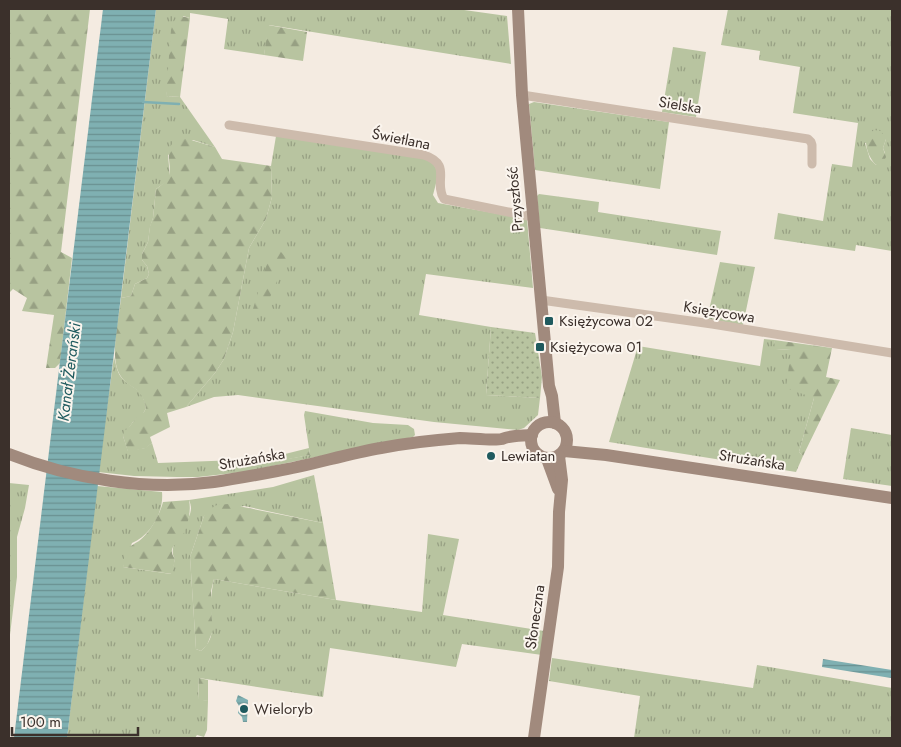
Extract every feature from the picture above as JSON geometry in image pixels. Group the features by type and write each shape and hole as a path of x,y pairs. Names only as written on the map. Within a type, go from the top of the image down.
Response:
{"main road":[{"name":"Przyszłość","path":"518,9 522,95 549,386 546,395 549,423"},
{"path":"549,423 564,429 567,439 557,455 537,454 531,440 539,425 549,423"},
{"name":"Strużańska","path":"9,454 26,461 69,472 142,484 213,482 279,471 379,448 423,441 462,438 502,439 509,443 531,440"},
{"name":"Strużańska","path":"567,439 606,455"},
{"name":"Strużańska","path":"557,455 606,455 892,498"},
{"name":"Słoneczna","path":"534,738 558,567 562,474 557,455"}],"street":[{"name":"Sielska","path":"522,95 808,139 812,145 812,164"},
{"name":"Świetlana","path":"229,124 424,155 435,160 441,168 441,195 447,201 533,217"},
{"name":"Księżycowa","path":"541,300 712,324 892,353"}],"green space":[{"path":"9,9 90,9 61,252 72,258 60,363 55,368 46,368 54,315 22,311 27,298 13,289 9,293"},
{"path":"156,9 457,9 507,16 511,64 269,25 264,55 224,49 228,19 190,13 190,18 183,16 166,96 180,97 215,147 193,140 168,155 170,177 156,189 148,242 142,254 142,260 147,266 149,274 147,278 135,284 131,296 121,298"},
{"path":"728,9 892,9 892,251 856,245 855,251 774,239 778,213 823,221 832,164 852,167 858,123 793,113 800,67 759,60 760,51 721,45","holes":["886,139 883,148 885,153 876,165 870,159 865,143"]},
{"path":"180,16 190,18 180,97 166,96 171,30 174,21"},
{"path":"268,25 307,32 303,61 264,55"},
{"path":"673,47 706,52 696,117 662,112"},
{"path":"534,102 669,122 660,189 535,170 529,104"},
{"path":"874,130 881,131 886,139 883,148 886,157 884,161 876,165 871,159 866,144 866,136"},
{"path":"276,136 424,158 430,161 436,169 437,178 433,195 438,203 527,219 533,288 426,274 419,315 491,327 486,395 540,398 538,415 524,428 518,430 434,422 238,395 214,397 186,407 215,373 224,359 233,332 249,248 266,219 272,197 271,166"},
{"path":"184,138 215,147 222,159 271,166 272,197 266,219 249,248 233,332 224,359 215,373 186,407 167,413 170,427 150,437 152,443 146,448 128,452 123,436 124,431 146,408 141,395 124,380 117,368 115,348 121,298 131,296 135,284 147,278 149,274 147,266 142,260 142,254 148,242 156,189 163,184 169,175 169,148 176,139"},
{"path":"539,194 599,202 598,212 721,231 717,255 540,228 537,196"},
{"path":"271,250 279,250 287,258 268,302 259,317 249,322"},
{"path":"720,262 755,267 743,325 707,319"},
{"path":"491,327 535,333 542,377 540,398 486,395"},
{"path":"764,339 774,340 776,349 791,350 814,398 799,452 803,456 796,472 609,442 638,346 760,366"},
{"path":"774,340 832,348 826,377 840,380 803,456 799,452 814,398 786,388 791,350 775,349"},
{"path":"114,357 120,375 142,395 146,408 123,436 128,451 145,448 152,443 158,463 238,460 241,467 310,455 305,411 373,423 408,425 414,429 415,435 413,437 243,472 198,477 177,477 134,476 98,472"},
{"path":"851,428 892,435 892,486 843,479"},
{"path":"309,448 310,455 246,467 241,467 238,460 273,457"},
{"path":"314,475 323,523 244,506 204,516 190,557 196,649 201,651 211,637 211,599 214,579 336,600 422,612 428,534 459,539 443,615 544,631 542,655 462,644 456,667 330,648 323,697 199,678 198,699 208,701 207,730 204,737 197,735 195,738 67,738 97,486 162,492 161,507 155,522 145,534 132,543 123,567 171,574 175,559 173,547 190,514 189,500 273,487"},
{"path":"9,483 29,485 17,537 17,577 9,643"},
{"path":"189,500 190,511 186,527 180,542 172,549 175,559 172,574 123,567 125,550 139,541 151,528 163,502"},
{"path":"228,504 323,523 336,600 214,579 211,591 213,630 207,645 201,651 196,649 190,557 204,516 217,505"},
{"path":"552,658 753,688 757,665 892,688 892,738 634,738 640,696 549,681"},
{"path":"199,678 208,680 208,701 198,700"}],"water":[{"name":"Kanał Żerański","path":"103,9 156,9 67,738 14,738"},
{"path":"823,659 892,670 891,678 822,667"},
{"path":"238,695 248,700 247,722 243,722 242,717 238,713 239,706 236,701"}],"waterway":[{"path":"143,102 179,104"}],"place":[{"name":"Księżycowa 02","path":"549,321"},
{"name":"Księżycowa 01","path":"540,347"},
{"name":"Lewiatan","path":"491,456"},
{"name":"Wieloryb","path":"244,709"}]}
